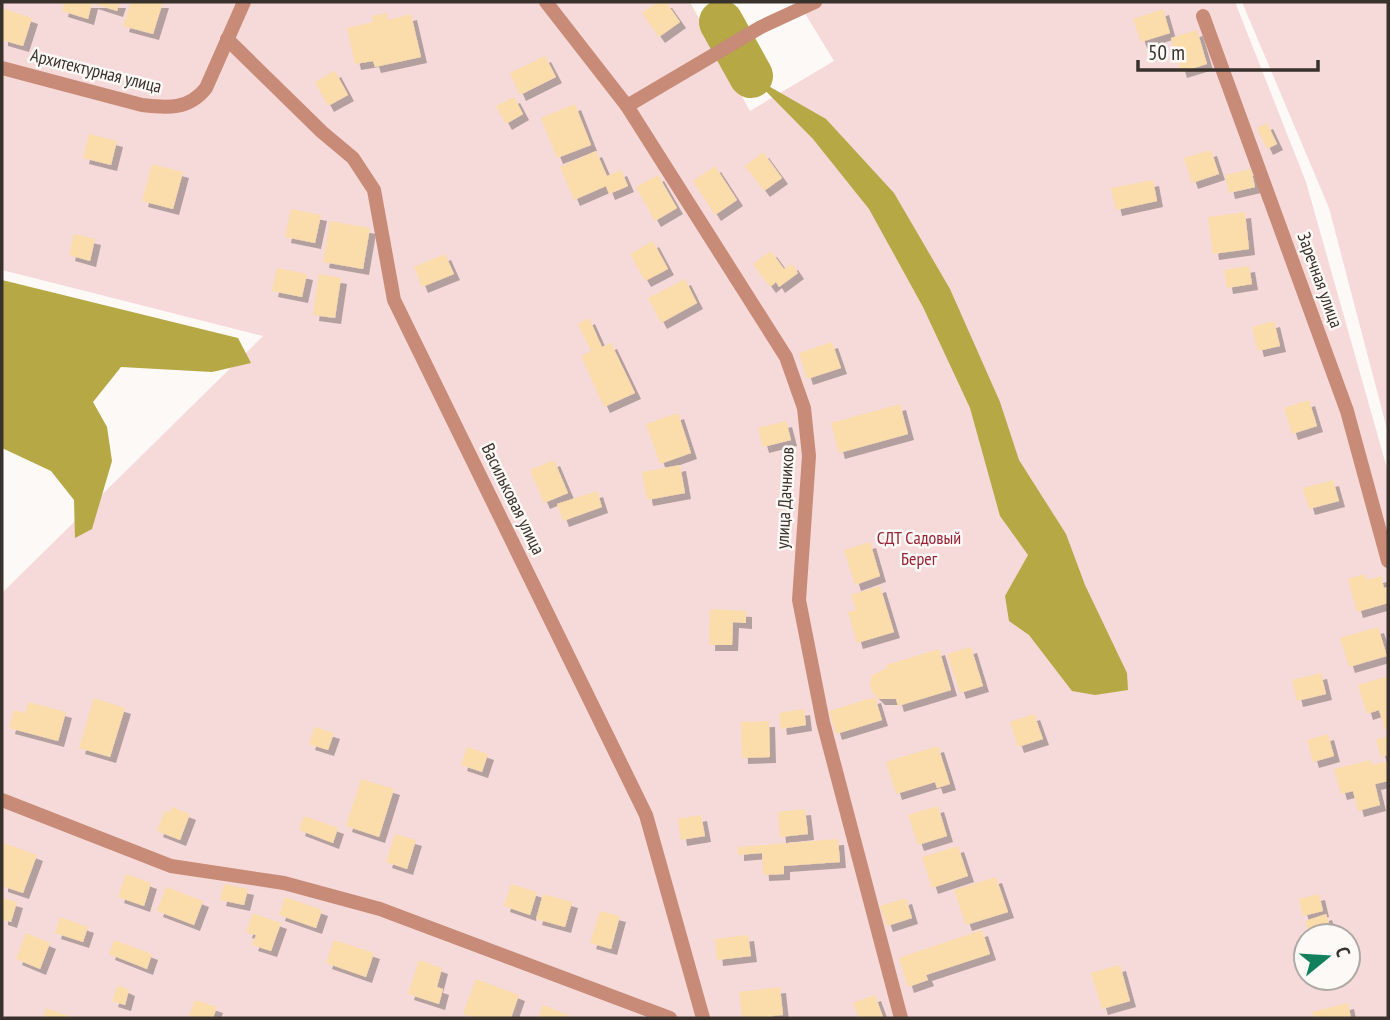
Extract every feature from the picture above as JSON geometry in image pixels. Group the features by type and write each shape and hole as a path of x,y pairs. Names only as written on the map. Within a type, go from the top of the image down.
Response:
{"street":[{"name":"Архитектурная улица","path":"2,68 142,105 165,108 188,104 206,88 244,2"},
{"name":"улица Дачников","path":"546,2 626,106 786,357 804,408 809,456 799,600 823,722 901,1018"},
{"path":"626,106 761,27 814,2"},
{"name":"Заречная улица","path":"1203,16 1347,411 1388,561"},
{"name":"Васильковая улица","path":"227,39 322,132 353,158 374,190 394,300 646,815 702,1018"},
{"path":"2,800 171,866 284,883 380,909 670,1018"}],"green space":[{"name":"СДТ Садовый Берег","path":"2,2 690,2 750,111 834,61 798,2 1235,2 1306,182 1388,472 1388,1018 2,1018 2,593 263,336 2,270"},
{"path":"1242,2 1388,2 1388,433 1329,208"}],"shaded area":[{"path":"751,76 826,119 894,193 950,289 1000,402 1019,460 1066,534 1085,585 1127,673 1128,690 1095,695 1072,691 1029,635 1009,621 1005,596 1028,555 1000,516 970,408 923,307 869,209 813,139"},
{"path":"2,280 238,338 251,363 212,372 121,367 93,402 107,427 112,461 92,529 75,538 74,500 51,471 2,448"}],"building":[{"path":"64,2 120,2 117,11 92,3 88,19 62,11"},
{"path":"131,2 163,2 153,34 123,26"},
{"path":"658,2 666,2 680,22 659,37 642,13"},
{"path":"2,8 32,18 23,46 2,40"},
{"path":"1163,9 1170,33 1141,42 1133,19"},
{"path":"387,13 388,20 411,14 421,57 375,67 373,61 355,64 347,28 373,22 372,16"},
{"path":"1197,30 1207,64 1181,72 1171,38"},
{"path":"545,56 556,77 520,95 510,73"},
{"path":"335,71 348,95 328,106 315,82"},
{"path":"514,97 523,114 506,124 496,106"},
{"path":"575,104 591,145 557,158 541,118"},
{"path":"1267,123 1277,144 1267,149 1257,128"},
{"path":"89,134 117,141 111,165 83,158"},
{"path":"1211,150 1219,174 1192,183 1184,158"},
{"path":"596,151 607,176 621,170 628,186 609,194 606,186 574,200 560,167"},
{"path":"763,152 782,178 764,191 745,166"},
{"path":"152,164 183,172 173,209 142,201"},
{"path":"715,166 737,200 715,215 693,181"},
{"path":"1251,169 1255,187 1229,193 1225,175"},
{"path":"658,175 677,208 655,221 636,187"},
{"path":"1153,180 1157,201 1116,210 1111,188"},
{"path":"291,209 321,215 315,243 285,237"},
{"path":"1245,212 1249,249 1213,254 1208,217"},
{"path":"330,221 370,228 363,269 323,262"},
{"path":"74,234 95,239 90,261 69,255"},
{"path":"653,241 668,269 645,281 630,254"},
{"path":"771,251 784,269 792,264 798,273 779,287 776,282 770,287 753,264"},
{"path":"445,254 454,274 422,287 414,267"},
{"path":"1249,266 1252,284 1227,288 1224,270"},
{"path":"277,268 307,274 302,297 272,291"},
{"path":"319,274 341,278 335,318 313,315"},
{"path":"685,279 697,303 661,323 648,298"},
{"path":"589,318 602,347 611,343 635,393 604,407 581,356 591,351 578,324"},
{"path":"1274,321 1280,346 1258,351 1252,327"},
{"path":"832,342 841,368 807,379 799,353"},
{"path":"1309,400 1317,426 1292,434 1284,408"},
{"path":"900,404 908,434 839,453 831,423"},
{"path":"678,413 691,453 660,464 646,424"},
{"path":"786,421 791,440 763,447 758,428"},
{"path":"554,460 568,493 544,503 530,470"},
{"path":"680,465 685,493 647,500 642,472"},
{"path":"1333,480 1339,501 1309,509 1303,488"},
{"path":"597,491 602,507 563,521 557,504"},
{"path":"870,542 880,576 855,585 844,550"},
{"path":"1365,574 1367,580 1381,576 1384,588 1388,587 1388,603 1357,612 1348,579"},
{"path":"880,586 894,632 857,643 848,612 856,610 851,595"},
{"path":"710,609 746,611 746,623 733,622 732,645 709,645"},
{"path":"1378,627 1387,656 1349,667 1340,638"},
{"path":"971,647 983,686 960,693 947,654"},
{"path":"939,649 951,690 898,706 896,699 879,699 872,692 871,676 887,668 886,665"},
{"path":"1321,673 1326,694 1297,701 1292,680"},
{"path":"1388,676 1388,729 1385,730 1379,710 1367,714 1358,685"},
{"path":"875,697 882,720 836,734 829,711"},
{"path":"94,698 125,708 110,757 79,748"},
{"path":"28,702 66,712 58,741 9,728 14,710 25,713"},
{"path":"804,709 806,725 781,729 779,713"},
{"path":"1034,714 1043,739 1018,747 1010,722"},
{"path":"769,721 770,757 742,758 741,722"},
{"path":"315,727 334,733 328,750 309,744"},
{"path":"1328,734 1334,756 1313,762 1307,740"},
{"path":"1388,736 1388,755 1381,757 1376,740"},
{"path":"938,746 950,784 937,788 935,782 896,794 886,762"},
{"path":"467,747 488,754 482,772 461,765"},
{"path":"1371,760 1372,765 1388,761 1388,781 1375,784 1380,805 1358,811 1353,791 1341,794 1334,769"},
{"path":"361,779 394,789 379,837 346,826"},
{"path":"938,806 947,836 918,845 908,815"},
{"path":"172,807 190,814 180,840 157,831 165,810 169,813"},
{"path":"805,809 808,834 780,837 778,812"},
{"path":"701,815 705,836 681,840 678,819"},
{"path":"304,816 338,828 333,843 299,830"},
{"path":"395,834 416,840 407,869 386,862"},
{"path":"838,839 840,862 784,866 784,874 763,875 762,853 738,855 738,847"},
{"path":"4,843 37,855 23,893 2,886"},
{"path":"958,846 968,876 932,888 922,857"},
{"path":"126,874 151,883 144,906 118,897"},
{"path":"996,877 1008,912 966,925 954,890"},
{"path":"224,884 248,889 244,905 220,900"},
{"path":"511,884 537,892 530,915 504,906"},
{"path":"166,887 203,901 194,925 157,911"},
{"path":"543,894 572,902 565,927 536,919"},
{"path":"1319,894 1323,911 1303,916 1299,899"},
{"path":"285,897 322,910 316,928 279,915"},
{"path":"2,898 17,902 11,922 2,919"},
{"path":"906,898 912,918 887,926 880,906"},
{"path":"600,911 620,916 611,949 590,943"},
{"path":"253,913 281,923 271,951 252,945 256,935 246,932"},
{"path":"1326,914 1329,922 1305,922"},
{"path":"60,917 88,927 83,942 55,933"},
{"path":"982,930 990,954 926,975 928,980 908,987 899,958"},
{"path":"26,933 50,943 40,969 16,959"},
{"path":"748,935 751,956 717,960 715,939"},
{"path":"114,940 152,954 147,969 109,954"},
{"path":"334,940 374,953 366,977 326,963"},
{"path":"419,960 442,968 437,987 443,989 439,1004 408,994"},
{"path":"1120,965 1130,1001 1102,1009 1091,973"},
{"path":"476,979 519,995 511,1018 474,1018 463,1014"},
{"path":"118,985 129,990 125,1005 112,1001"},
{"path":"780,987 783,1015 773,1018 742,1017 739,992"},
{"path":"875,995 883,1017 859,1018 853,1003"},
{"path":"195,1000 217,1007 213,1018 189,1016"},
{"path":"1348,1003 1351,1018 1314,1018 1312,1012"},
{"path":"543,1005 568,1015 567,1018 538,1018"},
{"path":"46,1008 69,1016 69,1018 43,1018"}],"waterway":[{"path":"721,22 751,76"}]}
